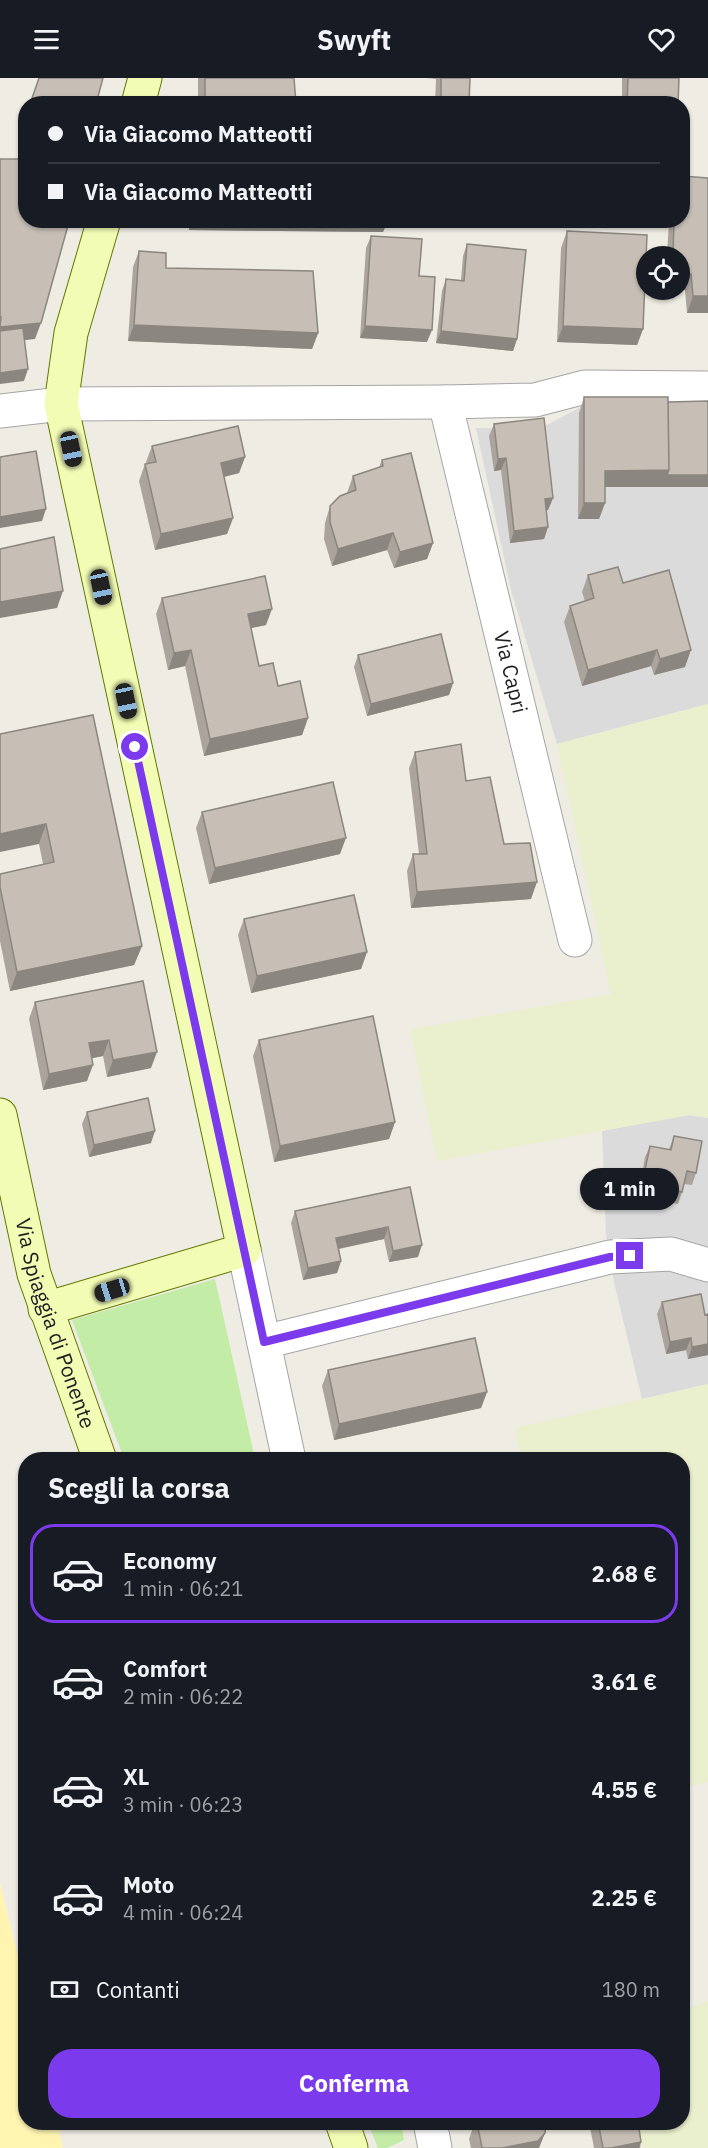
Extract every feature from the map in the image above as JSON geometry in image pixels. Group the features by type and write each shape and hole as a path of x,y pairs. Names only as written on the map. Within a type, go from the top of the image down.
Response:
{"street":[{"path":"140,96 145,78"},
{"path":"102,228 71,333 61,404 287,1452"},
{"path":"0,411 61,404 535,400 585,387 708,388"},
{"name":"Via Capri","path":"445,402 575,940"},
{"name":"Via Spiaggia di Ponente","path":"0,1115 34,1274 97,1452"},
{"path":"45,1309 244,1250"},
{"path":"264,1342 610,1257 671,1254 708,1265"},
{"path":"345,2130 351,2148"},
{"path":"432,2130 435,2148"}],"shaded area":[{"path":"581,407 708,413 708,704 557,744 511,590 476,428 539,429"},
{"path":"689,1115 708,1118 708,1384 642,1399 614,1282 606,1235 602,1131"}],"green space":[{"path":"708,704 708,1118 689,1115 437,1161 410,1029 611,994 557,744"},
{"path":"215,1279 253,1452 121,1452 72,1320"},
{"path":"708,1384 708,1782 690,1786 690,1452 520,1452 515,1428"},
{"path":"708,2001 708,2148 643,2148 639,2130 690,2130 690,2007"},
{"path":"371,2130 402,2130 404,2140 387,2148 378,2148"}],"sand":[{"path":"0,1883 18,1956 18,2130 59,2130 63,2148 0,2148"}],"building":[{"path":"39,78 103,78 98,96 33,96"},
{"path":"205,78 294,78 295,96 205,96"},
{"path":"441,78 470,78 469,96 441,96"},
{"path":"628,78 679,78 678,96 627,96"},
{"path":"0,159 18,159 18,228 67,229 41,323 0,327"},
{"path":"690,177 708,178 708,296 693,296 690,246 673,246 674,228 690,228"},
{"path":"567,231 647,235 647,246 636,246 636,300 644,300 643,329 563,326"},
{"path":"371,236 422,239 419,276 435,277 432,330 365,326"},
{"path":"467,244 526,250 517,339 441,331 446,279 464,281"},
{"path":"139,251 166,253 166,268 313,271 318,333 134,325"},
{"path":"23,328 28,369 0,373 0,331"},
{"path":"584,397 668,397 669,470 605,471 605,503 584,503"},
{"path":"708,401 708,475 667,475 669,470 668,402"},
{"path":"544,418 553,498 545,499 548,527 514,531 506,458 498,459 494,424"},
{"path":"238,426 245,457 221,463 233,518 161,534 145,464 156,462 152,446"},
{"path":"36,451 46,509 0,517 0,457"},
{"path":"411,453 433,543 400,552 393,533 338,549 330,522 330,506 340,496 356,490 353,476 383,466 382,460"},
{"path":"54,537 63,591 0,602 0,549"},
{"path":"618,567 623,583 669,570 691,650 660,659 657,650 588,670 570,606 594,598 588,575"},
{"path":"265,576 272,609 248,614 259,666 273,663 278,686 300,681 308,718 210,739 191,650 174,653 162,598"},
{"path":"441,634 453,683 371,704 358,655"},
{"path":"93,715 142,946 17,972 0,887 0,874 54,862 46,824 0,834 0,734"},
{"path":"461,744 466,781 490,777 504,844 530,843 537,882 417,892 413,854 427,854 415,752"},
{"path":"333,782 346,838 215,868 202,812"},
{"path":"354,895 367,952 257,976 244,919"},
{"path":"143,981 157,1052 113,1060 109,1040 89,1043 93,1065 49,1074 35,1002"},
{"path":"373,1016 395,1122 280,1146 259,1040"},
{"path":"148,1098 155,1131 94,1145 87,1112"},
{"path":"674,1136 702,1141 696,1173 687,1171 682,1192 642,1184 650,1146 671,1150"},
{"path":"410,1187 422,1245 393,1251 388,1227 336,1238 341,1261 308,1268 295,1211"},
{"path":"701,1294 705,1315 708,1314 708,1344 692,1347 691,1338 670,1342 662,1302"},
{"path":"475,1338 487,1392 339,1424 328,1370"},
{"path":"479,2130 545,2130 538,2141 502,2148 482,2148"},
{"path":"600,2130 639,2130 641,2142 603,2148"}],"route":[{"path":"135,747 264,1342 610,1257 630,1256"}]}
